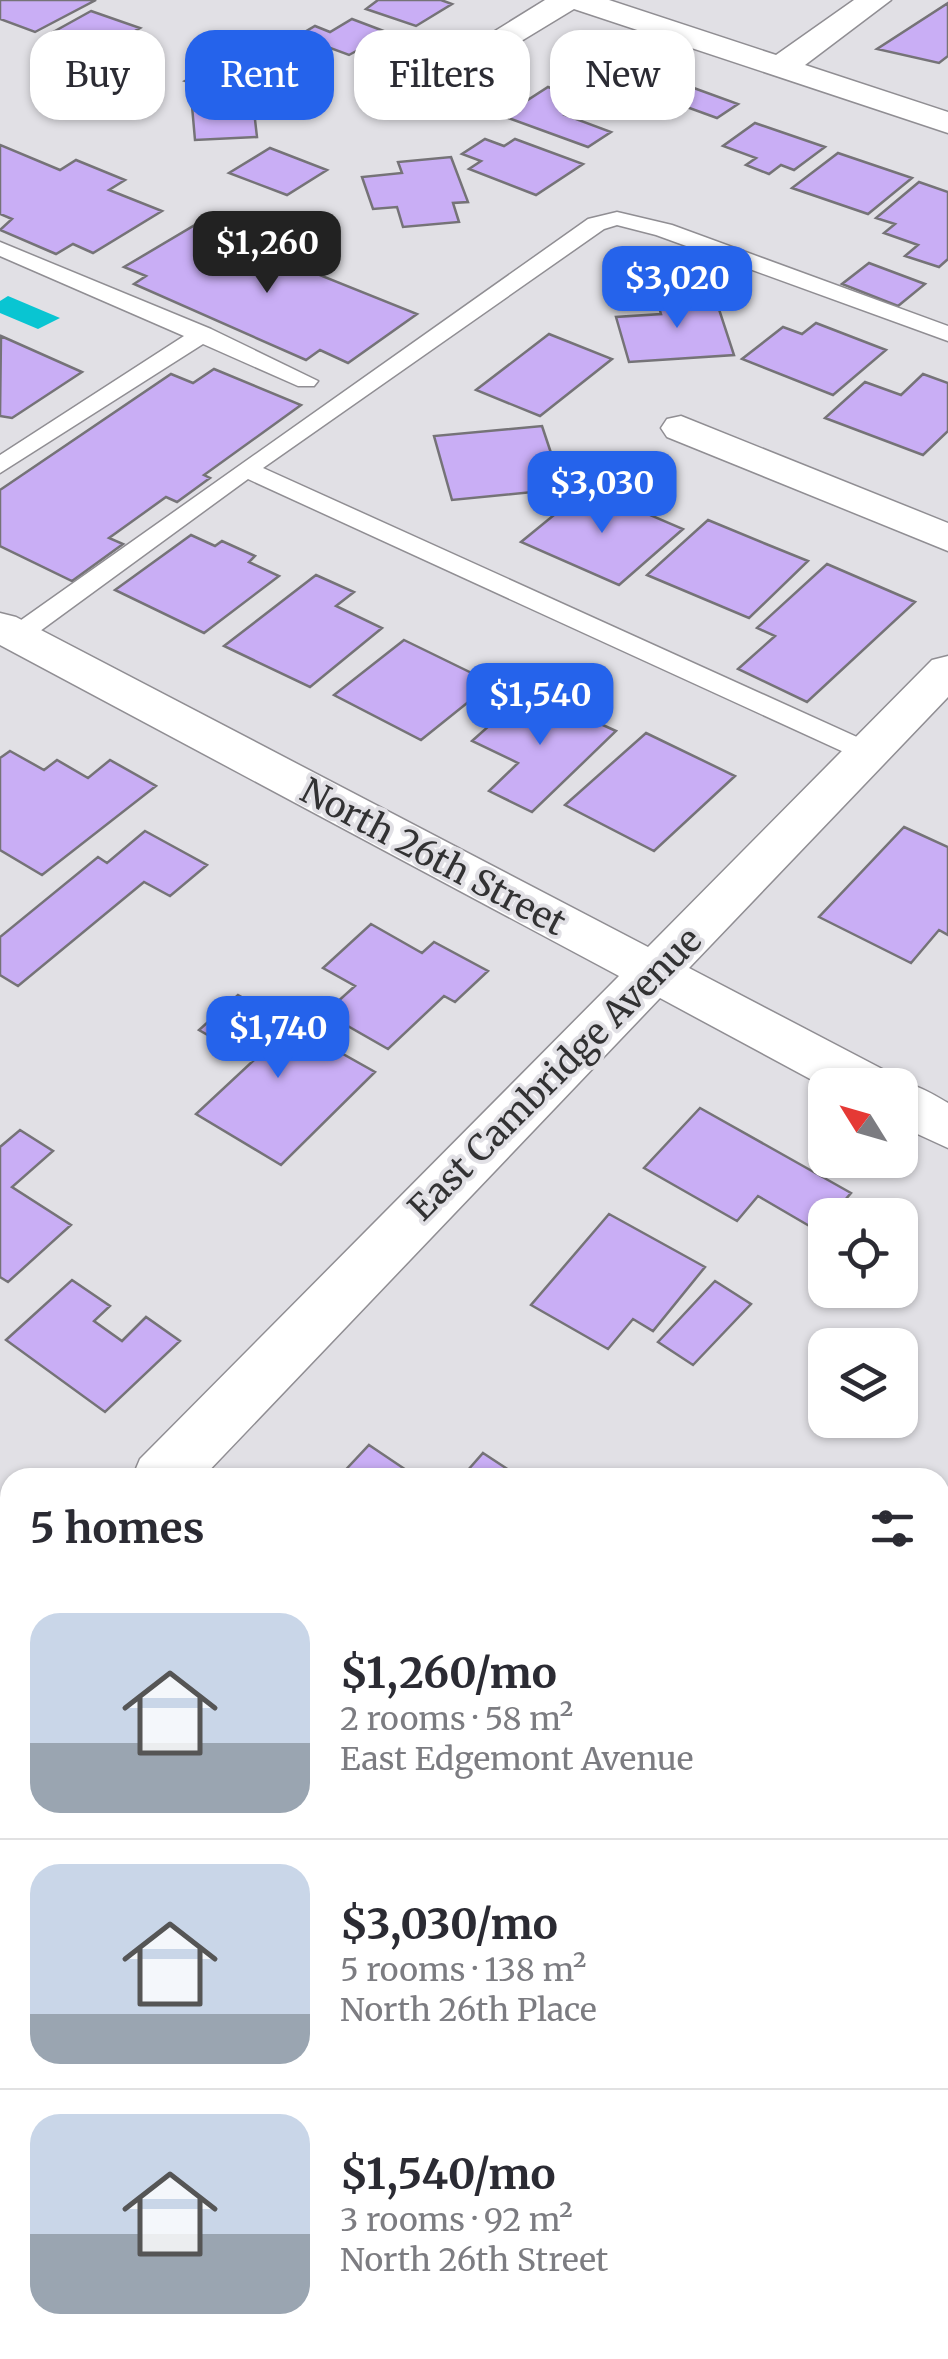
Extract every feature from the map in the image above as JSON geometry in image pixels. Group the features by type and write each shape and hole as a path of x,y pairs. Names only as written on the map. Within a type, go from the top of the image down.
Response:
{"street":[{"path":"525,30 578,0 948,123"},
{"path":"782,67 875,0"},
{"path":"681,428 948,538"},
{"name":"North 26th Street","path":"8,631 835,1068"},
{"name":"East Cambridge Avenue","path":"172,1468 948,670"}],"lane":[{"path":"8,631 596,224 617,218 664,230 948,334"},
{"path":"0,248 204,334 306,382"},
{"path":"0,466 204,334"},
{"path":"246,469 869,753"}],"water":[{"path":"8,296 60,318 38,329 0,313 0,301"}],"building":[{"path":"0,0 96,0 39,30 0,19"},
{"path":"378,0 441,0 452,4 416,26 366,9"},
{"path":"948,3 948,56 939,63 877,49"},
{"path":"91,11 140,28 137,30 57,30"},
{"path":"352,19 381,30 354,30 354,52 349,55 334,49 333,30"},
{"path":"550,88 550,120 579,120 611,132 588,147 514,120 530,120 530,99"},
{"path":"695,88 738,104 717,118 695,110"},
{"path":"193,120 255,120 257,137 195,140"},
{"path":"755,123 825,147 794,170 781,165 769,174 746,165 756,158 723,146"},
{"path":"485,139 504,146 515,139 583,164 536,195 469,169 481,161 462,154"},
{"path":"0,145 60,170 76,160 125,180 109,190 162,211 93,253 73,244 56,254 0,230 12,219 0,214"},
{"path":"270,148 327,170 287,195 229,173"},
{"path":"838,153 912,178 868,214 792,188"},
{"path":"451,157 468,202 453,203 459,222 403,227 397,207 373,209 362,177 402,173 398,162"},
{"path":"919,182 948,192 948,259 939,267 905,256 918,245 884,233 895,224 876,218"},
{"path":"195,225 417,314 348,363 320,350 306,360 134,284 146,276 124,267"},
{"path":"869,263 925,284 898,306 842,284"},
{"path":"714,294 734,355 629,362 616,317 661,314 656,298"},
{"path":"816,323 886,350 833,395 742,359 783,327 802,334"},
{"path":"549,334 612,359 540,416 476,390"},
{"path":"1,336 82,372 12,418 0,416"},
{"path":"214,369 301,405 204,475 210,478 177,502 166,497 109,538 123,544 72,581 0,546 0,490 171,374 193,383"},
{"path":"923,374 948,383 948,431 923,455 825,418 865,382 901,395"},
{"path":"542,426 563,489 452,500 434,436"},
{"path":"587,488 683,529 619,585 521,542"},
{"path":"708,520 808,561 749,618 647,575"},
{"path":"191,535 215,546 222,541 255,556 249,562 279,576 204,633 115,590"},
{"path":"827,564 915,602 807,702 738,669 775,636 757,628"},
{"path":"316,575 354,592 336,606 382,628 310,687 224,646"},
{"path":"404,640 492,683 421,740 334,695"},
{"path":"528,691 616,731 532,812 489,791 518,763 472,741"},
{"path":"646,733 735,776 654,851 565,805"},
{"path":"10,751 44,770 57,760 88,778 110,760 156,786 42,875 0,850 0,758"},
{"path":"904,827 948,847 948,935 939,930 911,963 819,917"},
{"path":"145,831 207,865 170,896 144,882 18,986 0,975 0,937 98,857 107,863"},
{"path":"371,924 422,953 434,942 488,971 455,1002 444,996 388,1049 325,1013 355,986 323,968"},
{"path":"238,995 375,1072 281,1165 196,1114 253,1061 199,1030"},
{"path":"700,1108 808,1169 808,1178 824,1178 851,1193 847,1198 808,1198 808,1225 758,1196 737,1221 644,1168"},
{"path":"20,1130 53,1151 12,1187 71,1225 8,1282 0,1277 0,1147"},
{"path":"609,1214 705,1267 653,1331 633,1319 608,1349 531,1305"},
{"path":"72,1280 110,1306 94,1321 122,1341 146,1317 180,1341 105,1412 6,1340"},
{"path":"715,1281 751,1304 693,1365 658,1342"},
{"path":"369,1445 403,1468 347,1468"},
{"path":"483,1453 506,1468 470,1468"}]}
